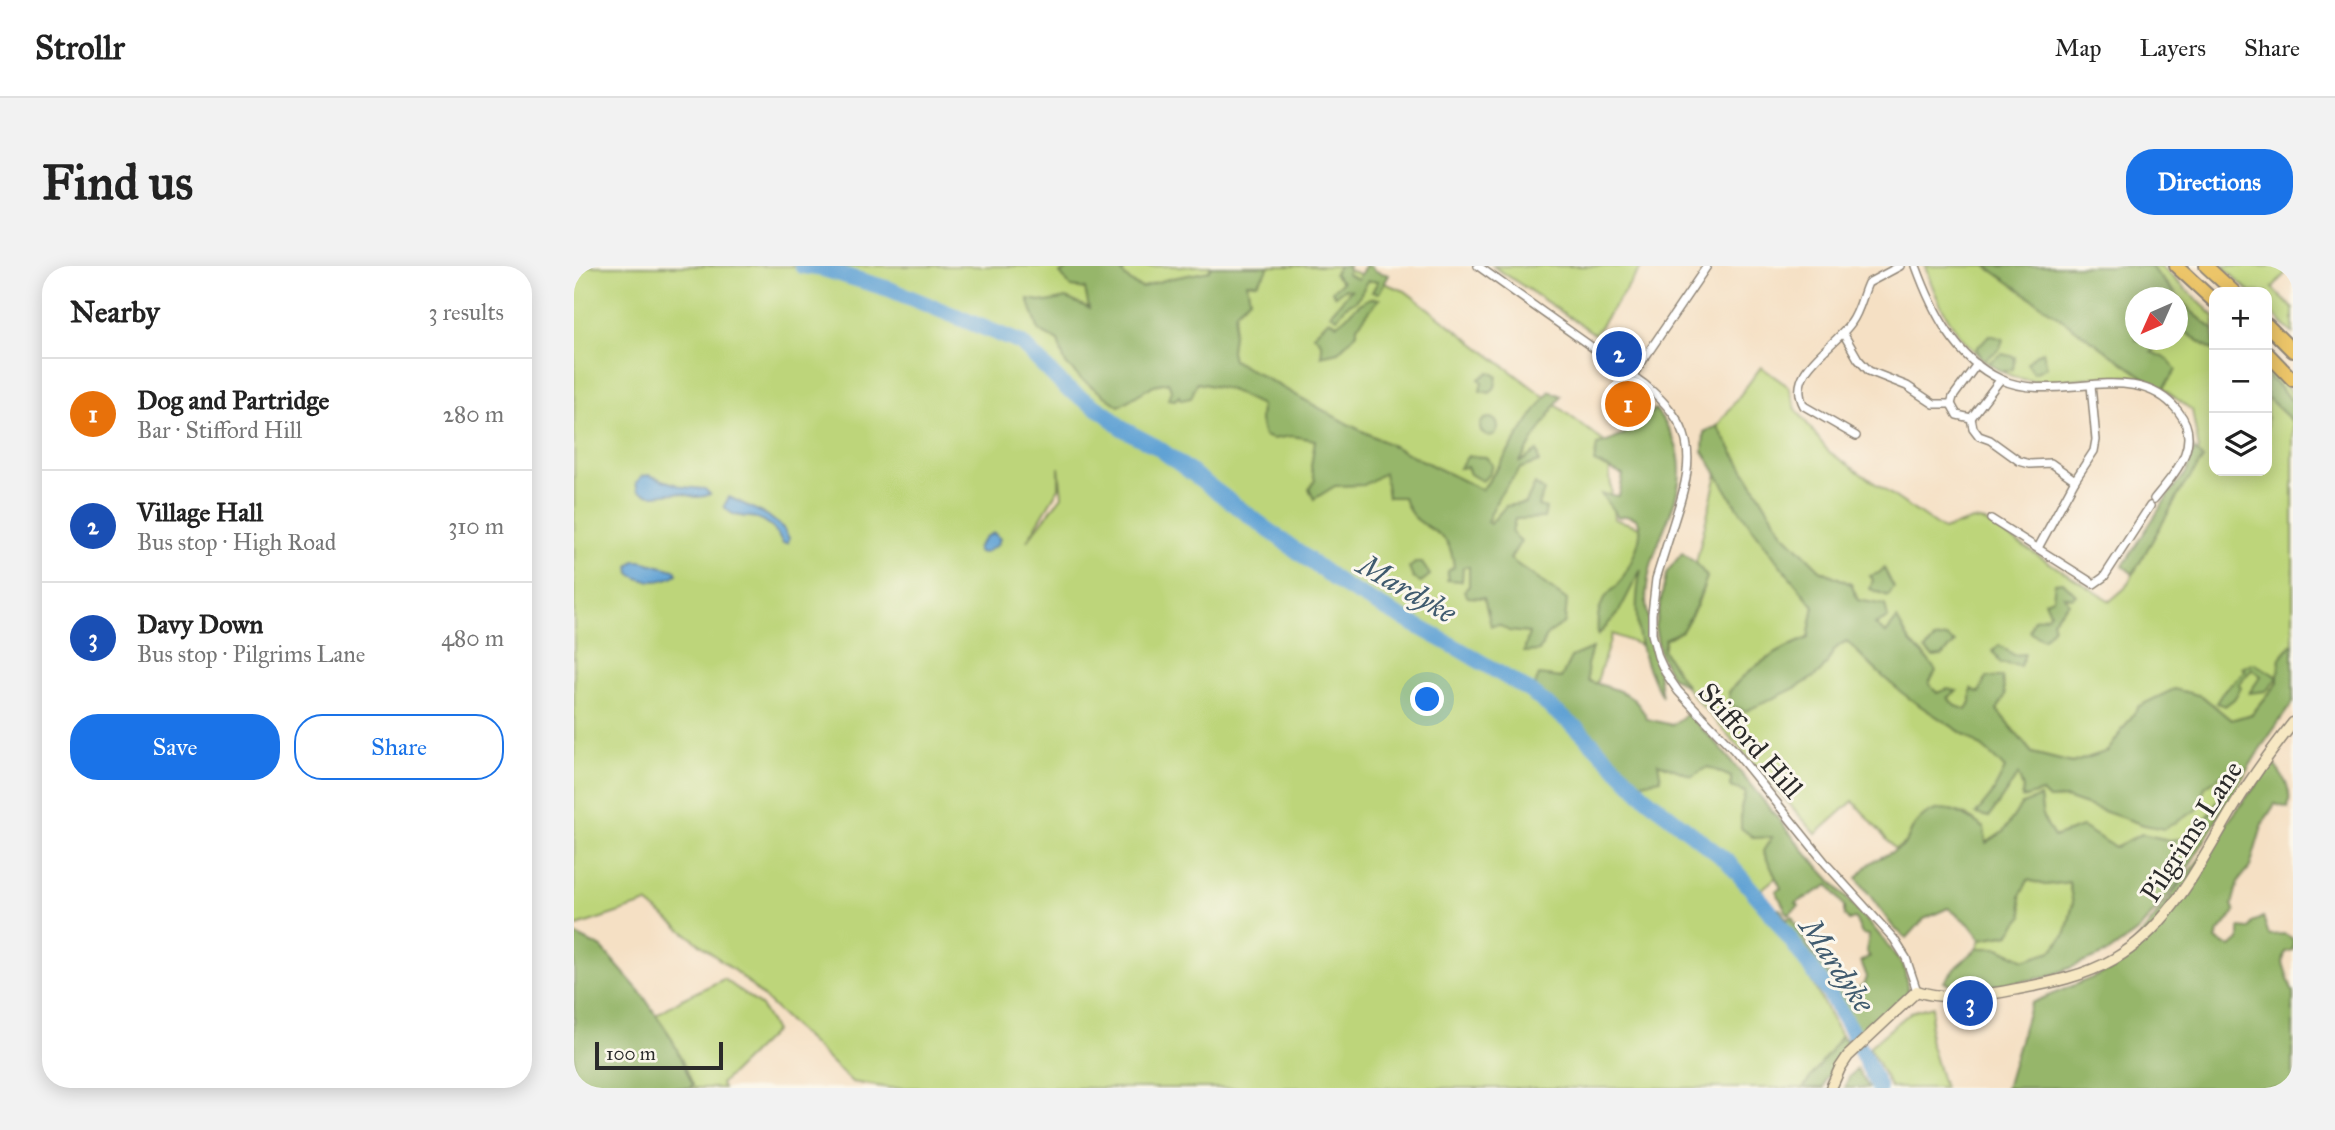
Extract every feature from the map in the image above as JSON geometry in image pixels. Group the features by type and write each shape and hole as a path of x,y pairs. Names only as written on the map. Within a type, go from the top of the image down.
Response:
{"highway":[{"path":"2176,266 2209,296"},
{"path":"2206,266 2229,287"},
{"path":"2272,330 2293,351"},
{"path":"2272,358 2293,380"}],"main road":[{"name":"Pilgrims Lane","path":"1917,992 1949,996 2005,992 2035,986 2100,966 2129,949 2154,928 2181,895 2254,774 2293,723"},
{"path":"1831,1088 1849,1056 1917,992"}],"street":[{"name":"Stifford Hill","path":"1478,266 1633,375 1660,397 1673,414 1688,449 1688,476 1653,595 1652,634 1660,665 1678,691 1724,738 1813,848 1894,939 1906,958 1917,992"},
{"path":"1633,375 1707,266"},
{"path":"1856,436 1804,406 1799,390 1803,374 1852,322 1868,283 1900,266"},
{"path":"1916,266 1936,315 1961,349 2000,380 2037,389 2114,383 2133,385 2151,390 2166,399 2185,421 2188,433 2187,453 2104,577 2094,584 1991,519"},
{"path":"1843,333 1858,359 1869,371 1896,381 1934,404 1951,404"},
{"path":"1971,418 1957,415 1951,404 1977,363"},
{"path":"2000,380 1971,418 1973,428 1979,436 1990,440 2020,461 2030,464 2051,463 2074,480"},
{"path":"2038,548 2074,480 2088,463 2096,440 2091,385"}],"green space":[{"path":"574,266 1338,266 1405,291 1607,444 1614,519 1653,531 1640,591 1640,645 1612,634 1593,694 1658,731 1697,737 1802,856 1762,889 1841,1036 1823,1068 1806,1088 889,1088 852,1082 741,976 647,903 574,927","holes":["1059,467 1062,496 1027,541 1059,488"]},
{"path":"1074,266 1127,266 1122,273 1142,288 1209,271 1211,266 1268,266 1257,283 1247,283 1250,299 1236,311 1231,351 1233,360 1350,425 1482,490 1550,391 1561,396 1519,463 1537,451 1539,462 1521,468 1499,496 1487,522 1490,524 1506,506 1526,503 1535,484 1544,491 1538,506 1546,508 1544,518 1515,519 1512,533 1521,541 1510,559 1567,600 1565,622 1548,634 1539,651 1524,652 1529,633 1509,631 1499,625 1491,626 1484,598 1468,597 1464,591 1469,586 1469,567 1463,567 1462,581 1447,580 1448,571 1454,567 1446,541 1414,517 1403,497 1388,497 1384,473 1364,485 1335,486 1314,499 1309,489 1315,480 1311,467 1315,440 1292,436 1273,439 1264,436 1260,421 1261,405 1228,389 1197,383 1191,398 1181,400 1179,396 1175,400 1168,399 1172,391 1168,382 1154,385 1119,406 1081,379 1065,363 1058,341 1039,331 1028,299 1047,302 1066,298 1089,308 1085,289 1071,287 1060,273"},
{"path":"1339,266 1349,266 1347,274 1358,279 1365,266 1371,266 1375,271 1389,275 1379,293 1372,292 1378,281 1368,281 1357,300 1346,306 1337,318 1330,314 1351,290 1344,289 1335,296 1332,291 1342,282 1334,274"},
{"path":"1493,266 1642,266 1595,334"},
{"path":"1925,266 2115,266 2129,287 2125,287 2125,350 2188,350 2188,334 2209,348 2209,476 2272,476 2272,402 2293,422 2293,643 2280,658 2278,683 2252,714 2231,720 2202,696 2139,706 2108,751 2072,763 2032,753 1997,710 1972,689 1967,710 1956,706 1947,697 1956,691 1937,693 1929,683 1928,660 1910,642 1897,620 1886,633 1865,612 1851,584 1820,570 1783,533 1717,426 1761,367 1789,387 1796,409 1828,451 1943,530 1973,520 1985,522 2110,601 2125,588 2195,466 2199,449 2192,410 2160,387 2142,378 2106,376 2045,381 2022,379 2002,371 1983,359 1967,344 1942,307"},
{"path":"1986,266 2150,266 2169,287 2125,287 2125,350 2153,350 2151,352 2168,359 2176,370 2162,390"},
{"path":"2150,266 2161,266 2183,287 2169,287"},
{"path":"2222,266 2292,266 2272,288 2245,287"},
{"path":"2272,288 2293,309 2293,334 2272,313"},
{"path":"2188,291 2209,311 2209,326 2188,308"},
{"path":"1370,298 1380,299 1357,326 1357,333 1338,352 1321,356 1322,344 1313,335 1329,320 1337,324"},
{"path":"2188,308 2209,326 2209,348 2188,334"},
{"path":"1989,335 2003,339 2000,349 1984,360 1976,349"},
{"path":"2043,352 2047,367 2034,373 2027,363"},
{"path":"2002,354 2015,357 2013,369 2002,372 1988,363"},
{"path":"1489,372 1497,376 1495,387 1490,393 1480,391 1482,382 1479,379"},
{"path":"2272,372 2293,394 2293,402 2272,380"},
{"path":"2272,380 2293,402 2293,422 2272,402"},
{"path":"1655,409 1672,436 1679,460 1679,483 1649,574 1646,601 1662,697 1647,666 1639,635 1637,604 1641,569 1619,612 1598,635 1602,603 1620,582 1630,564 1640,529 1638,521 1631,517 1618,517 1601,494 1619,496 1623,475 1594,462 1597,445 1629,431"},
{"path":"1489,418 1495,421 1498,427 1495,433 1489,436 1483,433 1480,427 1483,421"},
{"path":"1717,426 1783,533 1820,570 1851,584 1858,600 1885,605 1888,618 1875,625 1886,633 1897,619 1910,642 1936,671 1929,683 1937,693 1947,689 1957,691 1948,698 1956,706 1967,710 1971,702 1971,689 1979,693 1986,677 2002,677 2005,696 1997,710 2032,753 2072,763 2108,751 2139,706 2174,689 2202,696 2231,720 2252,714 2278,683 2278,678 2266,691 2249,693 2261,676 2252,669 2239,684 2241,688 2234,699 2225,706 2216,703 2223,692 2245,671 2242,667 2254,663 2278,677 2280,658 2293,643 2293,702 2260,749 2178,884 2138,931 2107,953 2047,977 1998,985 1958,987 1944,982 1957,966 1978,948 1999,948 2024,960 2052,951 2066,933 2073,904 2069,882 2045,885 2028,880 2020,896 2023,916 2009,934 1981,939 1969,924 1948,908 1924,919 1907,938 1894,928 1857,878 1872,862 1906,843 1913,828 1930,812 1947,810 1965,816 1984,828 1986,843 2003,832 2022,804 2040,797 2043,818 2054,837 2082,827 2115,847 2142,834 2169,840 2194,838 2228,785 2227,771 2205,787 2197,810 2164,829 2144,825 2066,798 2049,799 2042,792 2022,798 2023,788 2018,775 1989,817 1976,814 1992,794 2005,769 1975,742 1899,691 1847,641 1836,648 1819,673 1804,683 1746,711 1730,706 1729,692 1745,675 1775,654 1808,638 1814,606 1735,504 1703,451 1704,432"},
{"path":"2194,449 2203,459 2183,487 2133,574 2123,566 2169,494 2187,472"},
{"path":"1468,456 1486,457 1493,465 1489,475 1482,481 1470,474 1467,467 1459,468"},
{"path":"1717,474 1763,542 1814,606 1808,638 1765,660 1729,692 1771,698 1820,672 1834,647 1847,641 1899,691 1976,742 2006,769 1977,814 1989,817 2018,774 2023,788 2022,798 2042,792 2049,799 2066,798 2144,825 2196,810 2205,787 2227,771 2228,785 2194,838 2169,840 2142,834 2115,847 2082,827 2054,837 2043,818 2040,798 2022,804 2003,832 1986,844 1984,828 1968,816 1952,810 1912,829 1906,843 1895,849 1853,801 1816,834 1689,691 1663,650 1665,639 1682,631 1697,605 1707,577 1696,563"},
{"path":"1682,553 1696,563 1707,577 1695,608 1682,631 1665,639 1663,650 1687,687 1671,676 1660,654 1655,626 1667,572"},
{"path":"1415,563 1422,563 1430,575 1421,582 1413,578 1409,568"},
{"path":"1884,568 1894,588 1888,596 1870,589 1873,580 1870,576"},
{"path":"2063,582 2076,595 2072,598 2064,596 2069,603 2052,620 2054,627 2043,639 2029,631 2034,619 2047,616 2050,612 2045,601 2053,598 2055,583"},
{"path":"1947,637 1955,643 1942,656 1933,657 1925,650 1935,639"},
{"path":"1999,645 2014,655 2025,654 2020,666 2000,663 1993,651"},
{"path":"1592,648 1587,665 1588,681 1623,692 1636,702 1647,719 1672,725 1687,714 1718,745 1806,853 1904,966 1908,992 1859,1034 1856,1035 1775,909 1780,909 1787,920 1791,916 1810,949 1845,997 1865,983 1867,977 1861,961 1870,957 1866,951 1869,935 1862,934 1855,918 1849,921 1844,915 1844,906 1829,885 1796,903 1799,906 1788,915 1776,891 1781,888 1763,851 1772,837 1754,838 1741,828 1741,808 1745,792 1731,787 1731,777 1708,767 1692,776 1658,763 1661,779 1638,784 1577,720 1534,687 1539,675 1561,678 1571,657"},
{"path":"2273,763 2288,789 2288,808 2275,804 2263,823 2250,867 2238,882 2232,905 2235,912 2218,933 2216,940 2231,947 2239,940 2239,928 2249,929 2253,922 2263,917 2269,935 2285,934 2293,939 2293,950 2285,952 2283,963 2293,994 2293,1088 2006,1088 2031,1003 2116,968"},
{"path":"2028,880 2045,885 2069,882 2073,904 2066,933 2052,951 2024,960 1999,948 1978,948 1981,939 2010,934 2020,896"},
{"path":"574,934 602,948 642,994 671,1037 693,1085 689,1088 574,1088"},
{"path":"724,979 761,1006 775,1031 721,1084 723,1088 689,1088 693,1085 671,1037 656,1015"},
{"path":"1933,1006 1929,1039 1944,1088 1891,1088 1869,1047 1911,1012"},
{"path":"1841,1036 1851,1045 1826,1079 1824,1088 1803,1088"},
{"path":"1857,1069 1869,1088 1845,1088 1849,1077"}],"water":[{"path":"649,475 683,487 705,489 710,494 697,497 677,493 647,494 638,490 636,483 642,476"},
{"path":"729,497 767,515 783,528 789,538 788,543 783,543 766,522 730,512 724,506"},
{"path":"994,533 1000,539 997,545 984,553 978,552 977,548 985,537"},
{"path":"634,561 675,570 677,574 660,581 635,577 630,573 629,566"}],"waterway":[{"name":"Mardyke","path":"802,266 823,269 889,289 1021,343 1066,388 1105,413 1123,429 1157,447 1344,586 1531,692 1580,731 1644,796 1728,862 1769,910 1829,993 1852,1032 1879,1088"}],"place":[{"name":"Village Hall","path":"1619,354"},
{"name":"Dog and Partridge","path":"1628,404"},
{"name":"Davy Down","path":"1970,1003"}]}
